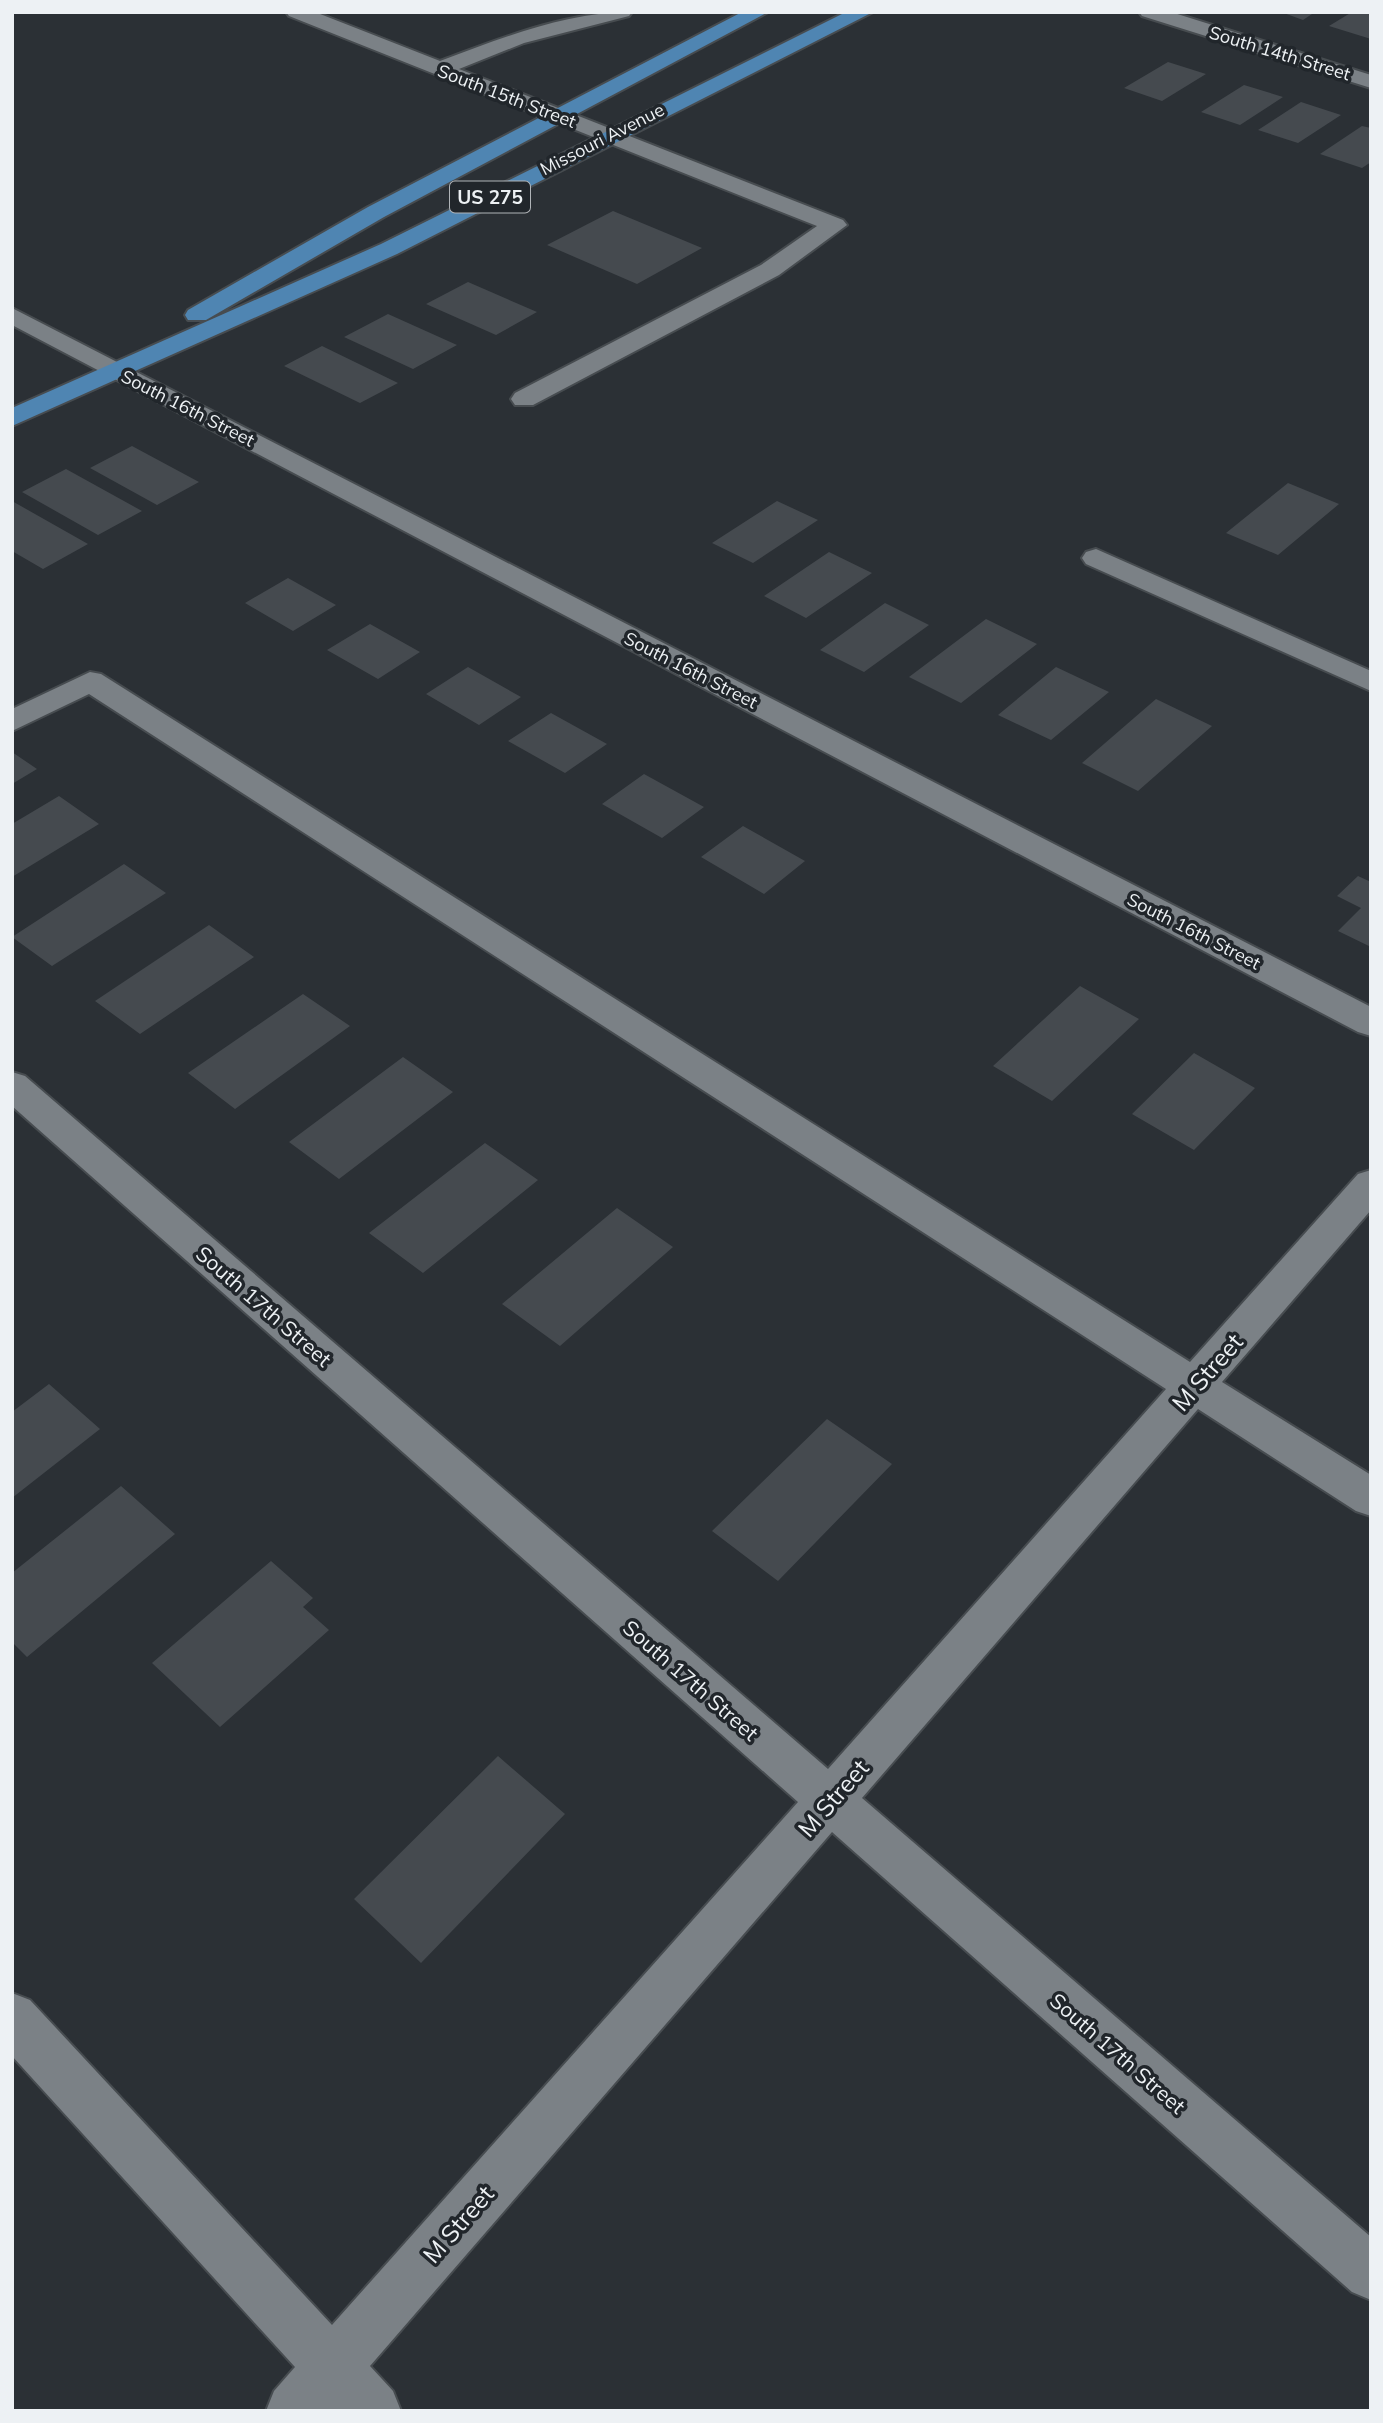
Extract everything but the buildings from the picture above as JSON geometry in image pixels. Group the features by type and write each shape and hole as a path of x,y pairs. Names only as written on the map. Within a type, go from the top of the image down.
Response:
{"main road":[{"name":"Missouri Avenue","path":"113,369 230,294 556,115 758,12"},
{"name":"Missouri Avenue","path":"12,418 113,369 265,307 391,247 757,60 863,12"}],"street":[{"name":"South 15th Street","path":"296,12 835,225 770,270 524,399"},
{"path":"439,69 517,39 622,12"},
{"name":"South 14th Street","path":"1149,12 1371,82"},
{"name":"South 16th Street","path":"12,315 1371,1023"},
{"path":"1096,558 1371,682"},
{"path":"12,721 90,681 1193,1387 1371,1498"},
{"name":"South 17th Street","path":"12,1085 1371,2273"},
{"name":"M Street","path":"294,2411 1371,1184"},
{"path":"12,2018 373,2411"}]}
